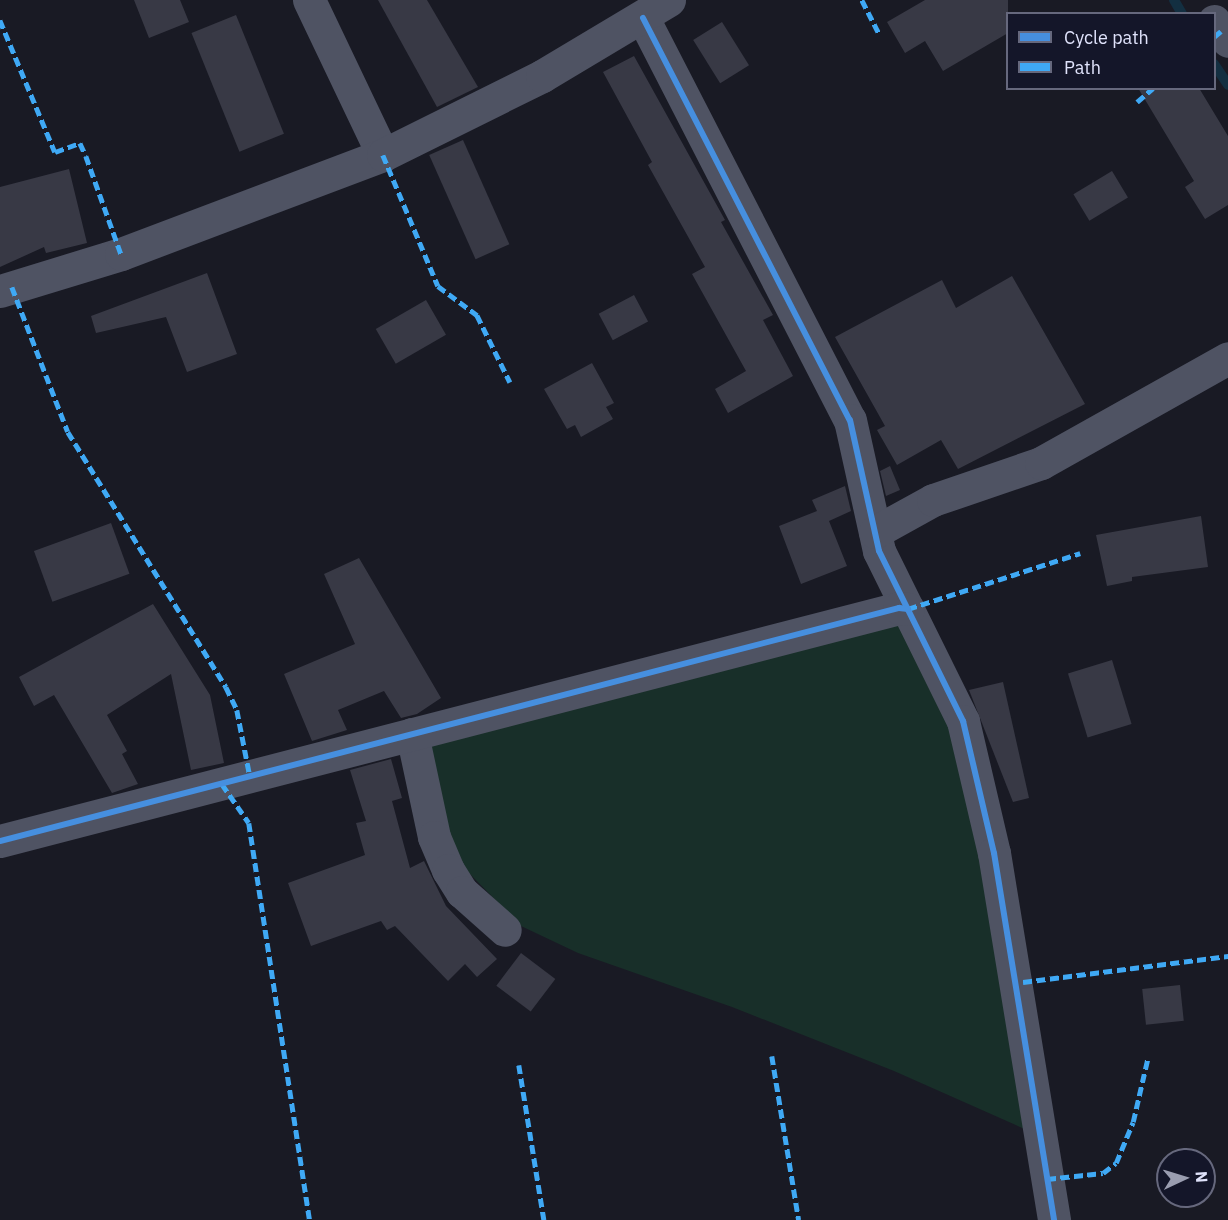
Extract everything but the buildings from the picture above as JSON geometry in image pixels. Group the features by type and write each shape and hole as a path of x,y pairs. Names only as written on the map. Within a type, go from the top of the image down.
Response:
{"street":[{"path":"309,0 383,155"},
{"path":"0,291 121,254 383,155 542,76 643,18 669,0"},
{"path":"643,18 850,420 879,551 963,721 994,853 1054,1220"},
{"path":"1216,23 1228,41"},
{"path":"875,532 933,500 1041,463 1228,358"},
{"path":"0,841 899,608 908,609"},
{"path":"412,734 431,827 448,870 462,892 505,930"}],"green space":[{"path":"898,620 945,714 975,817 1029,1131 894,1071 732,1007 578,953 521,926 468,872 445,836 429,739"}],"waterway":[{"path":"1174,0 1181,12"},
{"path":"1216,67 1228,85"}],"marked path":[{"path":"862,0 880,35"},
{"path":"0,20 55,152 80,143 121,254"},
{"path":"1216,35 1221,31"},
{"path":"1137,102 1151,90"},
{"path":"383,155 438,286 477,315 510,382"},
{"path":"12,287 68,432 226,687 237,710 250,776"},
{"path":"908,609 1080,553"},
{"path":"222,784 249,823 310,1220"},
{"path":"1023,982 1228,956"},
{"path":"772,1056 799,1220"},
{"path":"1047,1179 1103,1173 1116,1163 1133,1122 1148,1057"},
{"path":"519,1065 544,1220"}],"cycle path":[{"path":"643,18 850,420 879,551 963,721 994,853 1054,1220"},
{"path":"0,841 899,608 908,609"}]}
